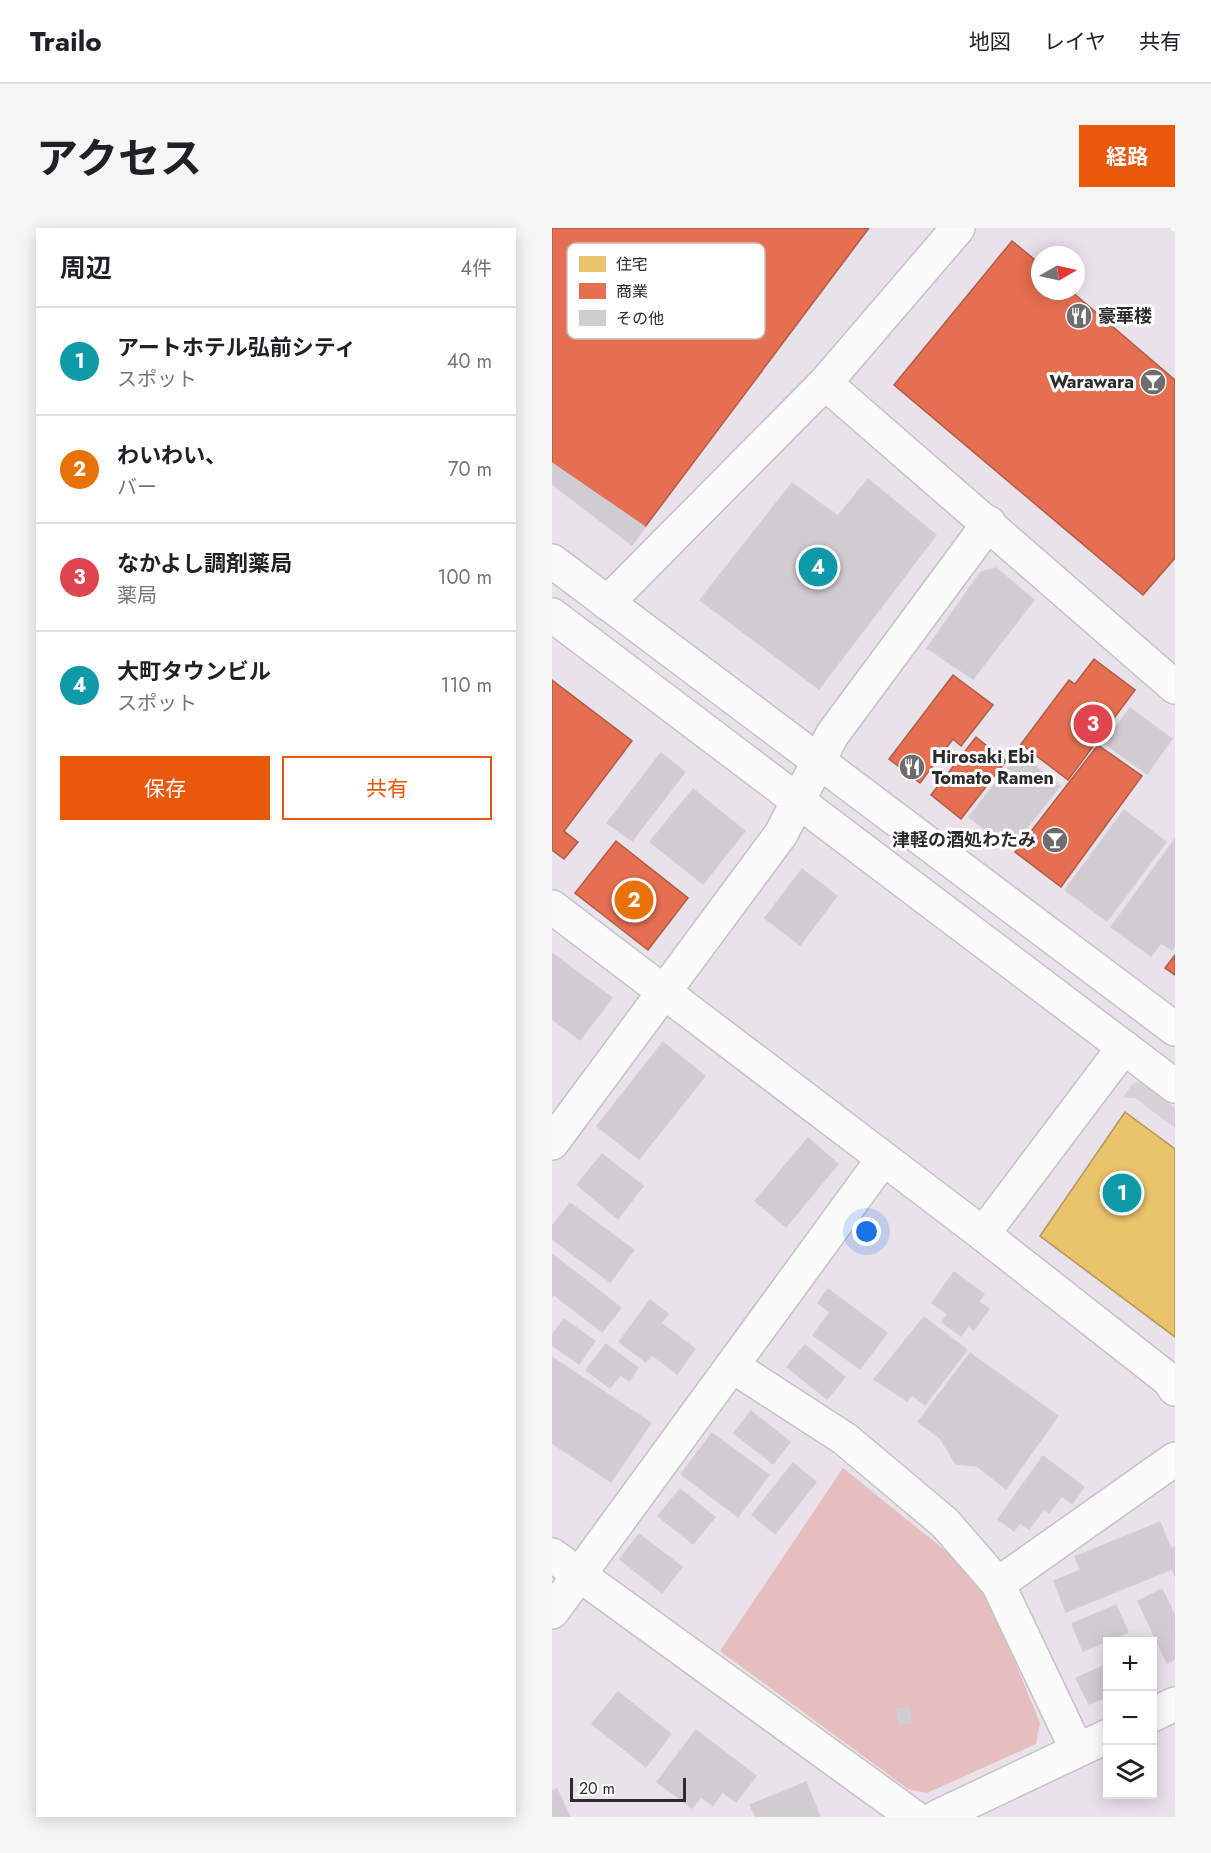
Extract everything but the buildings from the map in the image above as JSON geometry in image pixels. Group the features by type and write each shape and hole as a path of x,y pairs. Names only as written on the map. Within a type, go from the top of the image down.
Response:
{"street":[{"path":"607,603 825,383 958,228"},
{"path":"825,383 989,523 1175,687"},
{"path":"552,1143 781,834 832,735 989,523"},
{"path":"552,561 1175,1029"},
{"path":"552,615 1175,1086"},
{"path":"552,907 983,1234 1169,1380 1175,1389"},
{"path":"983,1234 1124,1047"},
{"path":"552,1612 734,1366 883,1159"},
{"path":"734,1366 844,1439 945,1523 998,1584 1077,1750"},
{"path":"998,1584 1175,1459"},
{"path":"552,1555 914,1817"},
{"path":"1157,1713 1175,1704"},
{"path":"937,1817 1103,1738"}],"shaded area":[{"path":"1140,1081 1175,1108 1175,1128 1135,1098 1123,1098 1132,1084"},
{"path":"843,1468 962,1564 992,1606 1040,1723 1036,1744 927,1793 908,1789 720,1651"}],"place":[{"name":"豪華楼","path":"1079,316"},
{"name":"Warawara","path":"1153,382"},
{"name":"大町タウンビル","path":"818,567"},
{"name":"なかよし調剤薬局","path":"1093,724"},
{"name":"Hirosaki Ebi Tomato Ramen","path":"912,767"},
{"name":"津軽の酒処わたみ","path":"1055,840"},
{"name":"わいわい、","path":"634,900"},
{"name":"アートホテル弘前シティ","path":"1122,1193"}]}
